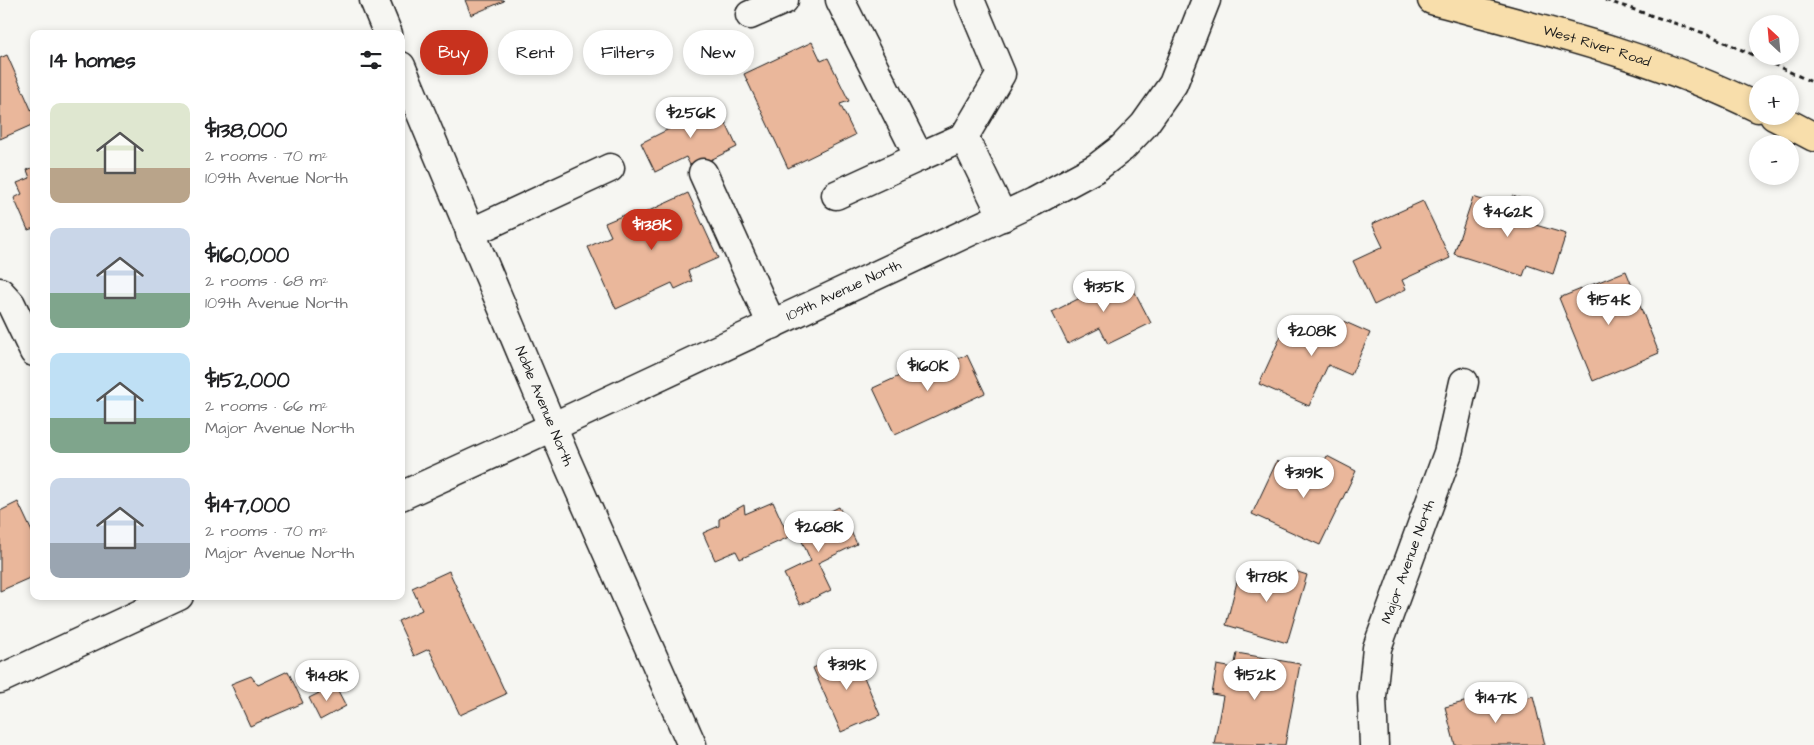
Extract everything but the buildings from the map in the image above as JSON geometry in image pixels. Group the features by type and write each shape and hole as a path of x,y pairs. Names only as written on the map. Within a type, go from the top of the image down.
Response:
{"main road":[{"name":"West River Road","path":"1432,0 1588,42 1653,64 1749,104"},
{"path":"1791,125 1814,137"}],"street":[{"path":"374,0 386,30"},
{"path":"750,15 784,0"},
{"path":"840,0 919,157"},
{"path":"836,195 964,137 1001,74 970,0"},
{"name":"109th Avenue North","path":"405,494 1003,217 1096,168 1128,142 1144,125 1173,84 1206,0"},
{"name":"Noble Avenue North","path":"405,76 552,427 692,745"},
{"path":"964,137 1003,217"},
{"path":"470,233 610,168"},
{"path":"703,173 772,325"},
{"path":"0,292 11,304 30,344"},
{"name":"Major Avenue North","path":"1374,745 1372,697 1377,648 1448,453 1464,382"},
{"path":"0,679 163,600"}],"path":[{"path":"1605,0 1708,34 1814,83"}]}
